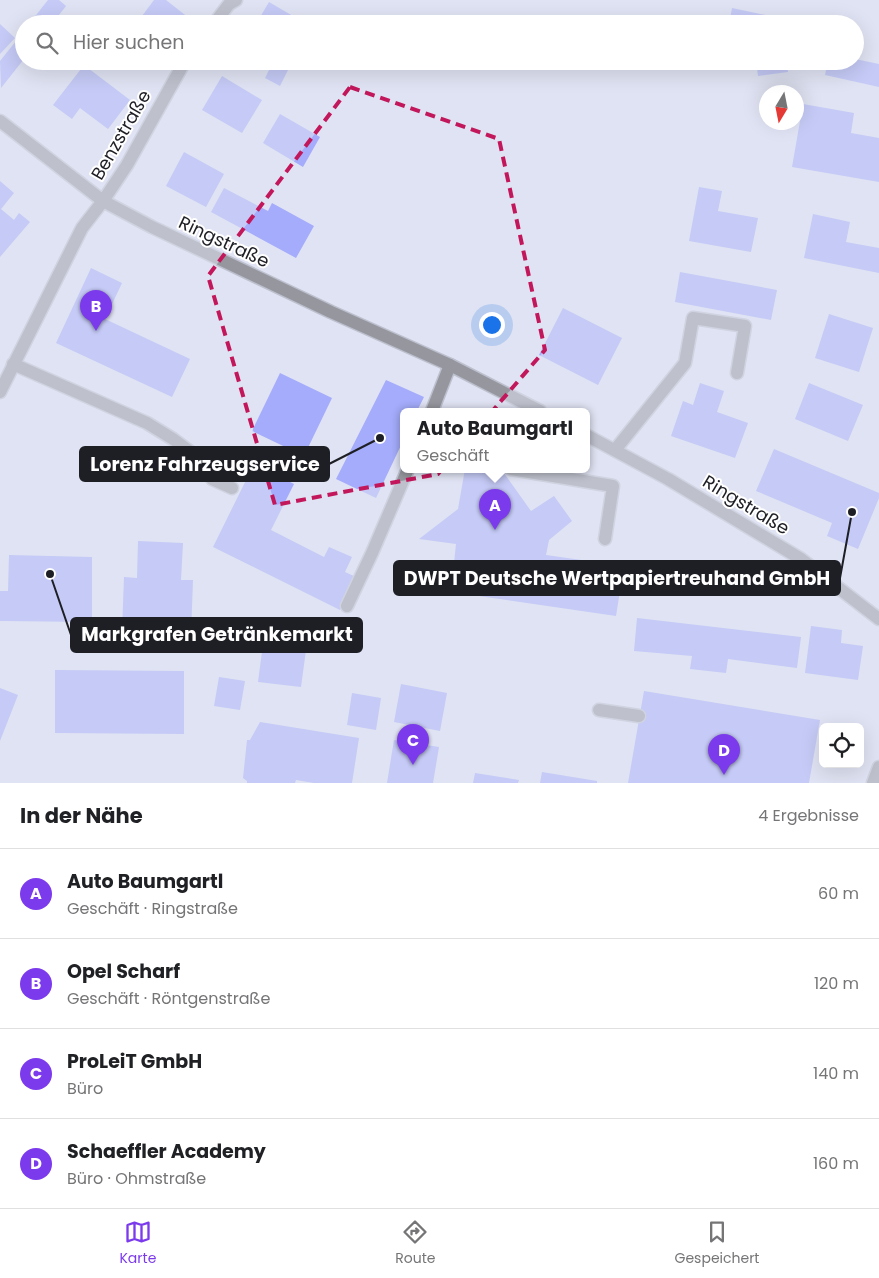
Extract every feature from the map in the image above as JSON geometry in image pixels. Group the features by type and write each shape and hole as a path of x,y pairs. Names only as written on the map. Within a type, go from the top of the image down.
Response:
{"street":[{"path":"221,15 229,4 236,0"},
{"name":"Benzstraße","path":"0,392 82,228 103,201 127,164 180,70"},
{"name":"Ringstraße","path":"0,121 103,201 152,227 331,312 450,365 522,407"},
{"path":"615,450 685,363 693,318 745,326 737,372"},
{"path":"13,364 147,423 200,459 212,479 232,488"},
{"path":"433,408 450,365"},
{"name":"Ringstraße","path":"590,437 668,478 801,559 879,618"},
{"path":"347,606 406,473"},
{"path":"535,473 613,486 605,539"},
{"path":"599,710 639,716"},
{"path":"873,783 879,767"}],"highlighted area":[{"path":"350,87 499,139 545,350 438,474 275,505 208,276"}],"building":[{"path":"48,0 59,0 66,6 59,15 36,15"},
{"path":"154,0 166,0 185,15 143,15"},
{"path":"269,2 291,15 261,15"},
{"path":"732,8 766,15 731,15"},
{"path":"0,24 15,38 0,54"},
{"path":"15,42 15,70 1,88 0,61"},
{"path":"864,61 879,64 879,87 825,75 826,70 864,70"},
{"path":"80,70 91,70 130,100 108,129 80,108 72,119 53,105"},
{"path":"269,70 288,70 280,86 265,78"},
{"path":"757,70 788,70 788,72 758,76"},
{"path":"222,76 262,100 242,133 202,110"},
{"path":"804,104 854,113 851,133 879,138 879,182 792,167 798,130 804,130"},
{"path":"280,114 320,137 303,167 263,143"},
{"path":"184,152 224,174 206,207 166,186"},
{"path":"0,181 14,193 1,209 14,220 19,213 30,222 0,257"},
{"path":"699,187 722,191 718,211 758,218 751,252 689,241"},
{"path":"224,188 268,211 272,203 314,226 296,258 211,212"},
{"path":"813,214 850,222 846,242 879,248 879,273 804,258"},
{"path":"91,268 122,283 105,319 190,359 172,397 56,343"},
{"path":"680,272 777,290 771,320 675,302"},
{"path":"563,308 622,338 598,385 539,355"},
{"path":"829,314 873,328 859,372 815,358"},
{"path":"280,373 332,398 304,456 252,431"},
{"path":"386,380 424,397 418,408 400,408 400,447 376,498 336,479"},
{"path":"700,383 724,391 717,412 748,423 735,458 671,436 683,401 693,405"},
{"path":"809,383 863,405 848,441 795,419"},
{"path":"774,449 879,493 879,498 858,549 827,536 832,523 756,491"},
{"path":"254,464 294,484 271,530 324,557 329,547 352,557 345,572 356,577 340,610 213,547"},
{"path":"464,473 504,473 531,511 554,496 572,521 549,540 546,555 624,566 616,616 451,592 456,544 419,539 458,509"},
{"path":"138,541 183,543 181,580 193,580 191,634 122,631 124,577 137,578"},
{"path":"9,555 92,557 92,622 0,621 0,591 8,591"},
{"path":"637,618 801,637 797,668 728,659 726,673 690,669 692,656 634,651"},
{"path":"811,626 842,630 841,643 863,646 858,680 805,673"},
{"path":"263,644 306,650 301,687 258,682"},
{"path":"55,670 184,671 184,734 55,733"},
{"path":"219,677 245,681 240,710 214,706"},
{"path":"401,684 447,693 440,731 394,722"},
{"path":"0,688 18,695 0,741"},
{"path":"644,691 820,720 809,783 628,783"},
{"path":"352,693 381,698 376,730 347,725"},
{"path":"260,722 359,738 352,783 314,783 296,780 295,783 247,783 243,778 247,740 250,740"},
{"path":"394,740 439,747 433,783 387,783"},
{"path":"542,772 597,781 597,783 540,783"},
{"path":"475,773 519,780 518,783 473,783"}],"place":[{"name":"Opel Scharf","path":"96,331"},
{"name":"Lorenz Fahrzeugservice","path":"380,438"},
{"name":"DWPT Deutsche Wertpapiertreuhand GmbH","path":"852,512"},
{"name":"Auto Baumgartl","path":"495,530"},
{"name":"Markgrafen Getränkemarkt","path":"50,574"},
{"name":"ProLeiT GmbH","path":"413,765"},
{"name":"Schaeffler Academy","path":"724,775"}]}
